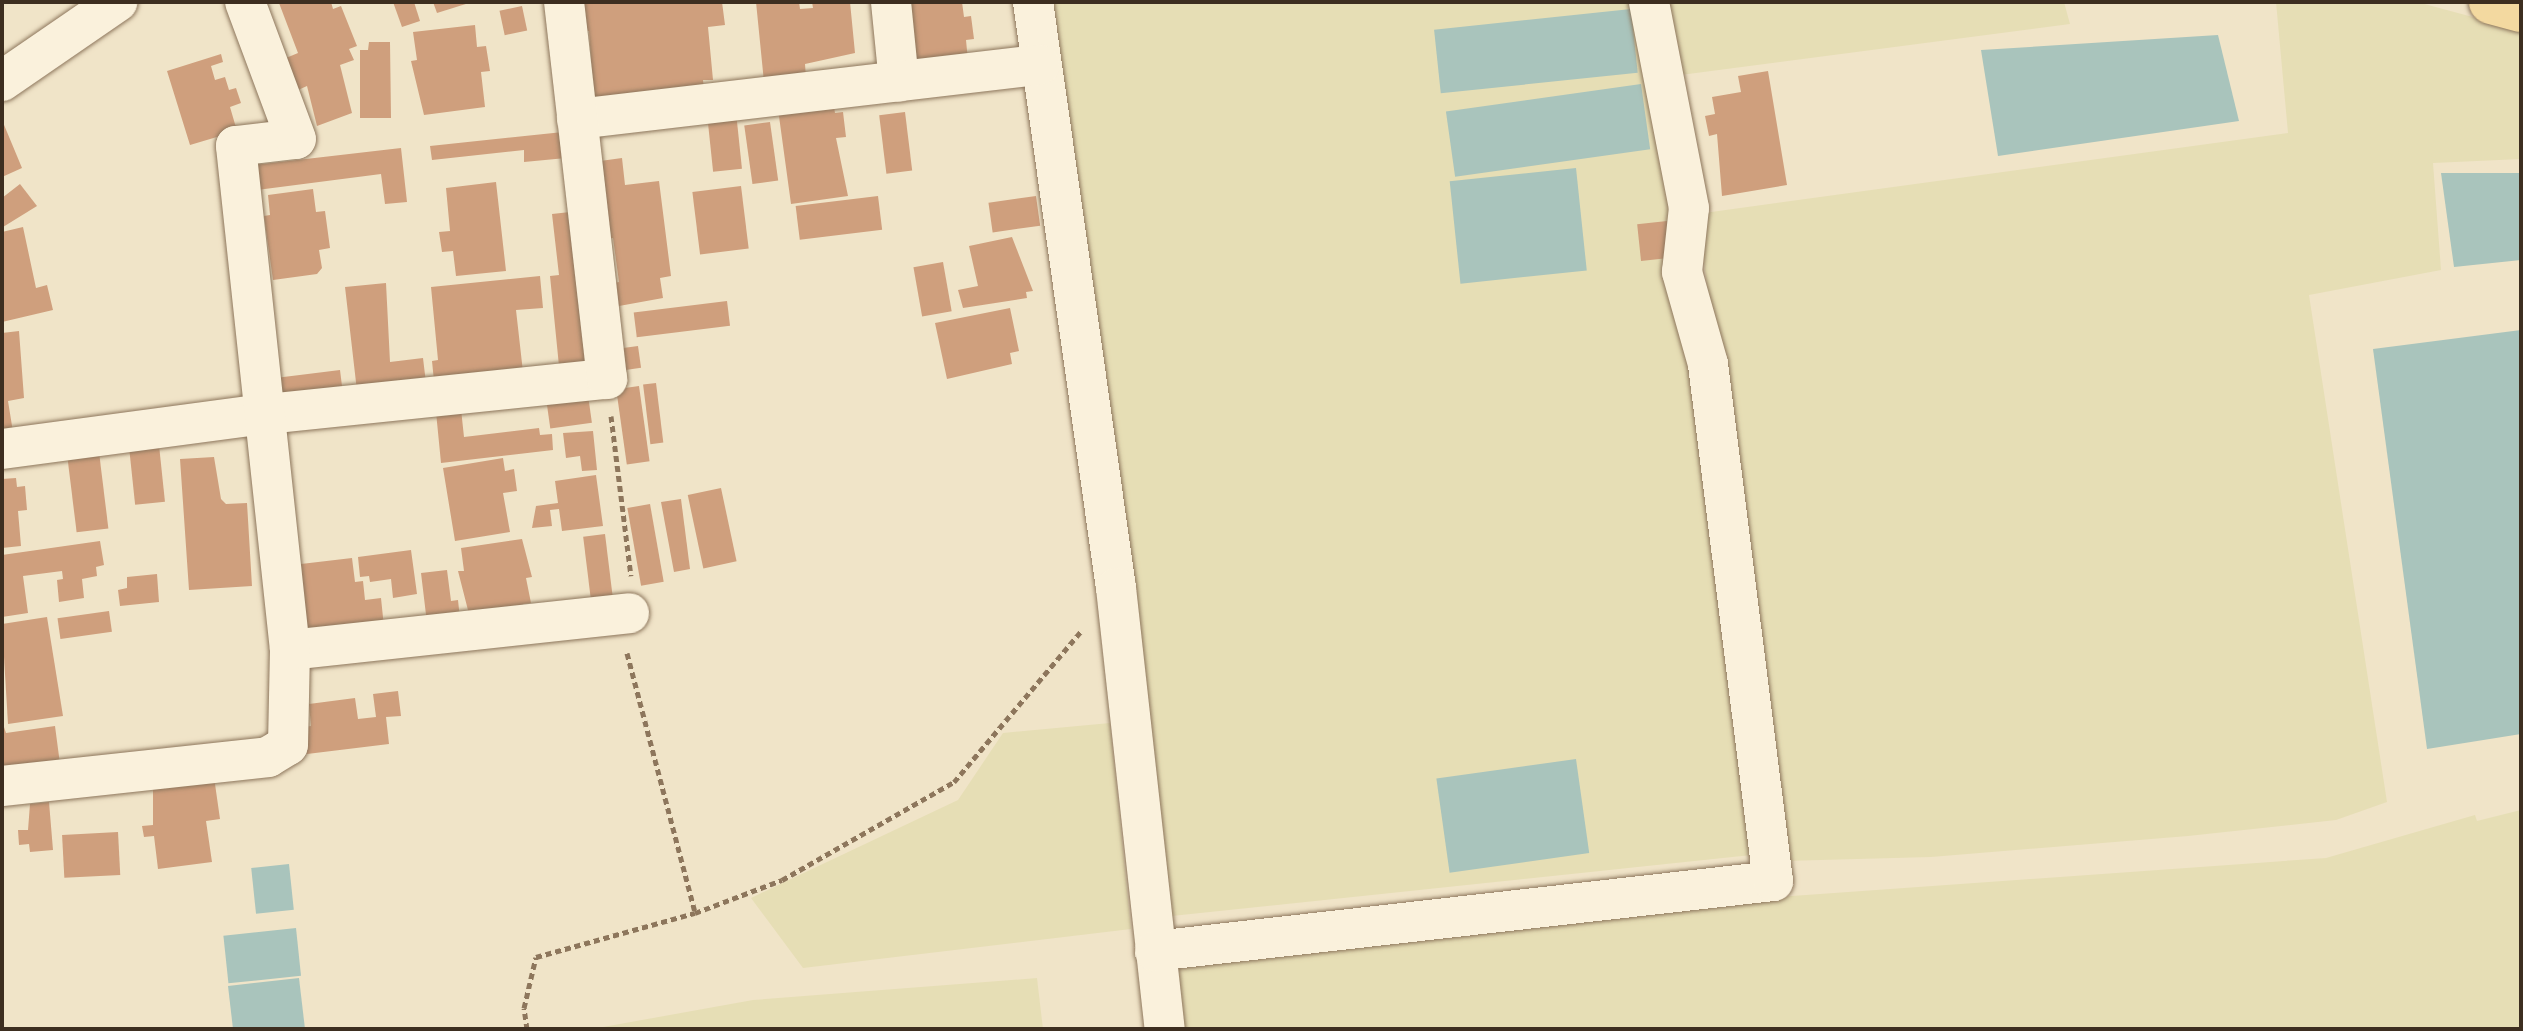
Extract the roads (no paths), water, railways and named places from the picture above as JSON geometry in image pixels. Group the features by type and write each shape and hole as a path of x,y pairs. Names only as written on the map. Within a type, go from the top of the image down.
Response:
{"main road":[{"path":"2491,2 2521,10"}],"street":[{"path":"2,81 74,15 117,2"},
{"path":"2,786 268,757 288,745 290,650 236,146 296,139 245,2"},
{"path":"2,449 266,414 607,379 564,2"},
{"path":"891,2 899,82"},
{"path":"1033,2 1116,588 1165,1029"},
{"path":"1155,951 1773,881 1708,364 1682,272 1689,208 1649,2"},
{"path":"577,119 1040,65"},
{"path":"290,650 629,613"}],"water":[{"path":"1631,9 1638,73 1441,93 1434,30"},
{"path":"2218,35 2239,121 1998,156 1981,50"},
{"path":"1641,84 1650,149 1455,177 1446,111"},
{"path":"1576,168 1587,270 1460,284 1450,181"},
{"path":"2441,173 2521,173 2521,260 2454,267"},
{"path":"2521,330 2521,734 2427,749 2373,349"},
{"path":"1576,759 1589,853 1450,873 1436,779"},
{"path":"289,864 294,910 256,914 251,868"},
{"path":"296,928 301,976 228,983 223,936"},
{"path":"299,978 305,1029 233,1029 228,986"}]}
